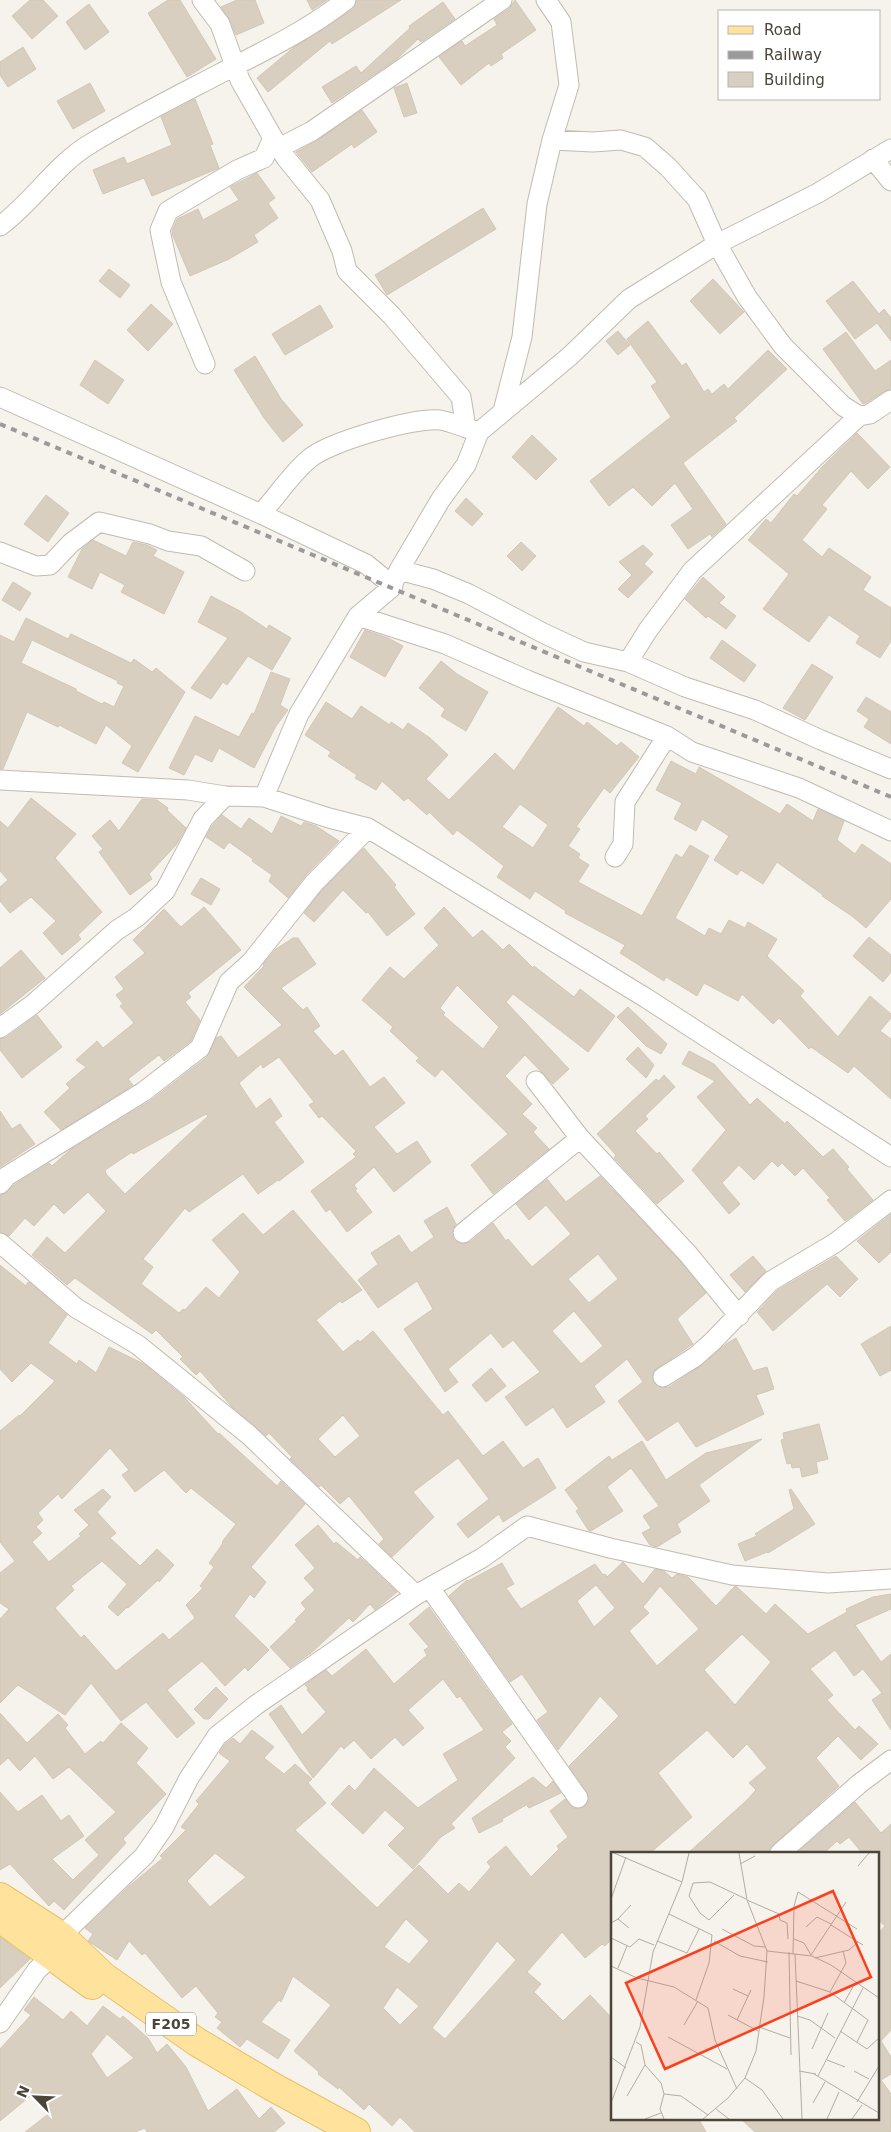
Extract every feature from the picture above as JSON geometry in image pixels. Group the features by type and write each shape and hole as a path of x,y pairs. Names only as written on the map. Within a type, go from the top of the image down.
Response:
{"main road":[{"name":"F205","path":"0,1897 56,1946 203,2065 323,2132"},
{"name":"F205","path":"0,1918 56,1946 197,2042 273,2087 356,2132"}],"street":[{"path":"202,0 220,24 240,80 276,143 320,200 342,251 347,271 392,316 461,397 472,430 466,465 441,499 396,578 358,616 299,714 264,797"},
{"path":"0,226 15,215 56,172 88,145 167,100 324,18 346,0"},
{"path":"205,364 171,282 160,230 168,211 237,170 264,158 276,143 312,131 502,0"},
{"path":"503,411 522,337 537,204 552,140 568,85 561,22 546,0"},
{"path":"552,140 593,142 620,140 645,147 668,167 697,199 717,244 747,297 783,346 843,406 859,416"},
{"path":"262,514 310,458 338,444 367,434 417,422 439,420 472,430 503,411 570,356 629,299 717,244 818,193 891,149"},
{"path":"873,159 891,181"},
{"path":"0,397 262,514 396,578 434,579 469,594 584,652 628,662 685,687 755,710 891,769"},
{"path":"628,662 648,630 692,571 859,416 870,414 891,400"},
{"path":"0,552 36,566 50,565 71,543 99,522 168,540 201,546 245,571"},
{"path":"358,616 445,644 527,680 667,736 692,752 800,788 891,831"},
{"path":"615,857 623,844 625,802 667,736"},
{"path":"0,780 188,790 225,796 264,797 329,818 368,828 646,998 889,1153"},
{"path":"0,1028 32,1005 117,930 137,917 165,891 203,819 225,796"},
{"path":"0,1184 7,1176 143,1092 200,1048 229,982 251,962 314,883 368,828"},
{"path":"536,1081 580,1138 688,1254 739,1316"},
{"path":"463,1233 580,1138"},
{"path":"663,1377 695,1357 739,1316 772,1281 835,1243 864,1218 891,1200"},
{"path":"0,1244 76,1308 138,1344 249,1436 423,1592 578,1798"},
{"path":"0,2023 56,1946 144,1856 164,1827 189,1778 217,1736 256,1704 423,1592 482,1558 527,1526 610,1548 732,1575 828,1583 891,1580"},
{"path":"781,1852 859,1784 891,1760"}],"building":[{"path":"30,0 43,0 58,16 32,39 12,16"},
{"path":"168,0 180,0 216,59 187,77 148,13"},
{"path":"237,0 255,0 264,23 236,35 230,20 221,7"},
{"path":"307,0 327,0 312,10"},
{"path":"357,0 401,0 332,44 330,41 268,92 257,78 293,48 353,9"},
{"path":"515,0 536,30 501,54 503,58 491,66 489,63 461,85 439,57 462,41 465,46 497,25 494,19 509,9"},
{"path":"443,2 455,19 421,42 418,39 397,59 332,103 322,87 356,66 361,73 410,28 409,26"},
{"path":"89,4 109,32 85,50 66,22"},
{"path":"23,47 36,69 8,87 0,75 0,62"},
{"path":"90,83 105,111 73,129 57,101"},
{"path":"407,83 417,113 404,117 394,88"},
{"path":"195,99 213,144 210,145 219,168 152,196 144,178 103,194 93,170 124,157 127,164 172,145 161,117"},
{"path":"362,110 377,132 354,148 352,144 312,172 296,152 318,140"},
{"path":"257,173 275,198 268,203 278,218 254,235 258,242 229,259 190,276 173,236 172,231 177,219 198,209 203,220 239,200 230,187"},
{"path":"483,208 496,229 387,295 375,275"},
{"path":"109,269 130,285 120,298 99,281"},
{"path":"713,279 744,312 720,334 690,301"},
{"path":"853,281 879,314 884,309 891,318 891,341 877,323 855,339 826,301"},
{"path":"151,304 173,324 148,351 127,330"},
{"path":"320,305 333,327 285,355 272,334"},
{"path":"648,321 682,366 686,363 704,392 708,389 712,394 724,384 728,389 768,350 787,369 734,418 737,421 683,463 726,524 712,537 710,534 688,549 671,525 693,509 675,483 652,506 633,487 609,506 590,481 671,417 651,386 657,382 627,339"},
{"path":"618,331 630,345 618,355 606,341"},
{"path":"846,332 875,371 891,360 891,389 863,404 823,349"},
{"path":"255,356 281,399 303,425 283,442 264,418 234,370"},
{"path":"95,360 124,380 108,404 80,385"},
{"path":"857,433 890,467 868,489 851,471 822,505 827,509 802,540 822,557 829,548 871,577 863,590 891,608 891,641 880,658 856,643 860,636 829,615 809,642 763,609 789,574 748,540 766,519 771,523 794,494 797,496 823,466"},
{"path":"532,435 557,459 536,480 512,457"},
{"path":"46,495 69,513 48,542 24,524"},
{"path":"466,498 483,514 472,526 455,511"},
{"path":"93,540 126,556 133,542 147,545 157,550 153,556 184,572 164,614 121,592 125,585 100,572 92,589 68,577 82,549"},
{"path":"521,542 536,556 522,571 507,556"},
{"path":"643,545 653,554 644,564 653,572 628,598 618,589 632,575 619,562"},
{"path":"703,577 725,597 719,603 736,616 726,629 708,616 706,618 685,599"},
{"path":"13,582 31,593 20,611 2,600"},
{"path":"211,596 240,611 267,629 269,625 291,638 272,670 248,656 227,685 223,682 211,699 191,688 228,638 198,622"},
{"path":"26,618 68,639 71,634 131,663 134,659 152,672 156,668 185,692 138,772 122,763 132,746 106,725 96,744 59,725 58,727 27,712 3,769 0,769 0,635 14,642","holes":["32,640 118,681 117,683 124,686 114,707 104,702 102,704 76,691 76,689 21,663"]},
{"path":"365,630 388,638 403,646 385,677 350,657"},
{"path":"722,640 756,665 744,682 710,658"},
{"path":"441,661 457,674 488,692 466,731 441,716 445,709 419,688"},
{"path":"812,664 833,677 805,720 783,708"},
{"path":"271,672 290,679 280,705 288,710 276,726 254,768 219,748 212,762 195,754 184,775 169,768 195,716 239,737 252,713 254,714"},
{"path":"866,697 891,712 891,744 864,727 869,719 857,711"},
{"path":"326,702 352,719 361,706 390,725 391,722 403,730 408,723 430,738 448,755 426,779 449,800 495,753 514,771 558,707 584,726 587,722 617,746 621,742 639,757 610,793 604,788 576,827 580,829 568,846 580,854 578,858 589,865 578,882 642,916 676,854 682,858 690,845 709,856 675,918 705,936 709,928 721,934 729,920 745,928 748,922 777,939 767,956 804,991 800,996 838,1037 870,996 891,1014 891,1018 880,1031 891,1039 891,1099 854,1066 848,1073 811,1047 809,1049 779,1018 773,1024 742,994 738,1001 704,983 697,996 666,977 664,981 620,953 625,945 565,913 566,911 535,891 530,899 497,877 504,866 457,830 453,835 429,812 427,815 408,798 404,801 382,781 376,790 355,778 357,775 328,756 331,752 305,735","holes":["520,804 548,825 533,848 502,827"]},
{"path":"671,761 696,774 699,767 780,814 787,804 813,821 818,809 844,821 837,840 855,854 862,844 891,864 891,899 866,928 777,862 763,884 741,870 737,875 714,860 729,836 702,819 696,831 674,819 682,803 656,790"},
{"path":"31,798 76,834 55,858 102,912 78,935 81,939 62,955 43,933 56,921 31,897 10,913 0,901 0,887 8,880 0,871 0,821 8,828"},
{"path":"142,799 157,800 168,808 167,810 186,828 176,845 149,874 152,879 130,895 99,852 103,849 92,836 110,820 119,831"},
{"path":"222,815 241,829 249,818 272,834 281,816 301,826 304,822 316,826 339,841 306,875 288,898 269,881 272,875 252,861 253,859 229,842 224,849 206,837 212,826"},
{"path":"364,848 396,885 394,887 415,914 387,936 368,912 366,913 343,890 314,922 304,913 322,890"},
{"path":"201,878 220,889 211,905 191,894"},
{"path":"204,907 241,950 188,993 191,997 185,1002 200,1020 191,1041 164,1061 159,1055 128,1079 133,1085 61,1130 44,1112 70,1088 66,1084 86,1067 76,1060 97,1041 103,1048 134,1023 120,1006 123,1004 116,995 124,989 115,977 145,953 133,940 164,909 181,927"},
{"path":"444,907 473,938 482,930 503,950 509,944 533,968 534,966 574,997 580,989 615,1016 588,1052 513,994 506,1002 569,1069 553,1084 525,1055 505,1076 532,1104 522,1114 537,1128 533,1132 549,1149 493,1194 471,1165 508,1134 442,1069 435,1077 416,1061 419,1058 390,1031 393,1027 362,1000 390,967 404,979 439,945 424,928","holes":["457,985 499,1027 483,1049 443,1015 445,1013 440,1008"]},
{"path":"869,937 891,955 891,972 883,982 853,956"},
{"path":"293,938 298,938 316,964 281,988 303,1010 307,1007 320,1026 313,1031 335,1056 343,1050 370,1087 384,1077 405,1103 374,1127 397,1154 417,1141 431,1162 394,1192 374,1167 354,1185 357,1189 355,1190 372,1212 347,1232 330,1209 326,1212 311,1191 356,1157 353,1154 356,1151 322,1116 319,1118 309,1105 314,1102 279,1057 263,1068 261,1064 239,1083 256,1109 270,1098 282,1116 274,1122 304,1162 258,1194 243,1174 189,1212 185,1208 143,1259 153,1267 141,1284 179,1313 183,1309 185,1310 206,1287 219,1298 240,1272 212,1240 243,1213 263,1235 293,1210 362,1290 342,1303 340,1301 316,1320 343,1352 358,1340 360,1342 373,1331 443,1415 448,1411 483,1456 503,1441 523,1468 538,1458 556,1488 503,1522 499,1514 468,1538 457,1524 489,1499 458,1458 413,1492 434,1517 392,1557 379,1544 384,1539 349,1496 340,1504 321,1485 319,1487 290,1459 292,1457 269,1433 266,1436 232,1407 200,1371 196,1375 180,1359 183,1357 156,1330 152,1334 75,1278 67,1285 32,1255 47,1237 65,1253 106,1211 88,1192 64,1214 54,1204 34,1226 25,1218 9,1236 0,1232 0,1195 49,1163 52,1166 70,1150 150,1101 207,1057 216,1038 221,1036 238,1058 282,1025 244,987 264,966 263,964 276,949","holes":["206,1114 208,1116 125,1194 106,1174 105,1170 132,1152 133,1154","343,1415 360,1436 335,1457 318,1439"]},
{"path":"21,950 45,978 0,1014 0,968"},
{"path":"628,1007 667,1044 661,1054 646,1046 617,1017"},
{"path":"37,1015 62,1047 22,1078 0,1050 0,1039 7,1037"},
{"path":"638,1047 654,1065 646,1078 626,1059"},
{"path":"689,1051 714,1064 750,1105 757,1098 785,1124 787,1121 823,1157 833,1149 873,1200 845,1221 827,1200 830,1198 803,1168 795,1176 782,1163 778,1167 772,1161 754,1180 739,1165 722,1183 740,1204 729,1214 692,1170 726,1130 697,1097 715,1081 682,1064"},
{"path":"664,1075 675,1087 645,1116 648,1119 635,1131 657,1154 659,1152 684,1181 657,1204 614,1158 616,1155 597,1134 656,1079 659,1081"},
{"path":"0,1111 12,1129 20,1124 35,1144 0,1167"},
{"path":"600,1176 680,1261 706,1293 677,1319 693,1344 657,1368 652,1377 654,1383 663,1388 669,1387 701,1366 726,1344 736,1338 753,1371 767,1367 774,1389 756,1395 764,1414 696,1447 678,1421 647,1441 618,1401 643,1382 627,1359 594,1386 605,1402 567,1428 553,1407 526,1426 505,1397 540,1372 513,1340 503,1348 491,1333 448,1369 458,1382 445,1392 404,1329 433,1309 417,1281 378,1308 358,1280 378,1264 371,1253 399,1235 411,1253 434,1237 424,1221 447,1207 456,1224 452,1234 454,1240 464,1244 470,1242 493,1223 506,1241 508,1239 532,1267 571,1234 546,1205 529,1220 516,1204 547,1179 566,1202","holes":["598,1254 618,1279 589,1303 568,1279","574,1311 603,1346 581,1364 552,1331"]},
{"path":"891,1214 891,1252 879,1263 857,1241"},
{"path":"753,1256 766,1271 745,1292 730,1275"},
{"path":"836,1256 858,1279 840,1297 827,1284 773,1331 757,1312 778,1290"},
{"path":"0,1265 26,1286 28,1282 30,1283 67,1315 48,1343 77,1364 79,1360 96,1373 109,1347 144,1364 184,1397 218,1434 277,1486 281,1481 305,1504 251,1567 266,1582 254,1598 250,1594 234,1616 269,1650 248,1671 245,1667 225,1686 202,1661 167,1690 195,1723 177,1738 146,1702 121,1721 91,1683 65,1715 18,1685 0,1703 0,1619 9,1609 0,1603 0,1573 15,1561 0,1542 0,1431 20,1416 55,1381 31,1363 12,1382 0,1369","holes":["110,1448 129,1470 122,1475 135,1492 164,1470 186,1493 191,1488 236,1524 209,1563 214,1567 200,1586 203,1588 186,1605 195,1618 169,1640 163,1633 116,1671 84,1635 81,1638 55,1608 74,1590 71,1586 102,1561 127,1584 108,1607 118,1616 158,1580 159,1582 174,1565 157,1549 140,1566 110,1538 116,1533 97,1512 111,1497 103,1489 74,1510 89,1525 79,1534 81,1536 49,1562 32,1542 42,1533 36,1527 43,1520 38,1513 58,1494 62,1499"]},
{"path":"891,1326 891,1370 880,1376 861,1344"},
{"path":"491,1368 506,1386 486,1402 472,1385"},
{"path":"819,1424 828,1459 816,1462 818,1473 802,1477 800,1467 792,1468 791,1463 787,1464 781,1440 784,1439 783,1433"},
{"path":"762,1439 699,1485 710,1501 677,1524 681,1532 657,1547 650,1545 642,1533 651,1528 643,1516 659,1506 631,1468 607,1487 623,1511 591,1531 589,1531 576,1511 579,1509 565,1490 609,1456 612,1460 642,1441 666,1480 706,1453"},
{"path":"791,1489 815,1524 768,1553 745,1561 738,1544 757,1536 755,1534 794,1509 789,1490"},
{"path":"318,1525 334,1544 336,1542 358,1560 360,1557 397,1592 375,1610 370,1604 353,1622 349,1618 311,1653 290,1668 270,1647 297,1621 295,1620 306,1609 301,1603 315,1590 304,1578 315,1568 295,1545"},
{"path":"623,1562 643,1584 655,1569 664,1571 672,1578 677,1574 688,1577 716,1606 735,1586 766,1614 775,1604 808,1634 847,1612 846,1609 873,1597 891,1594 891,1609 855,1625 881,1662 891,1654 891,1730 872,1700 882,1693 863,1669 854,1676 835,1650 810,1669 833,1695 827,1700 855,1730 859,1726 878,1744 861,1760 838,1736 816,1758 839,1786 773,1845 770,1852 689,1852 747,1800 756,1790 749,1783 767,1768 747,1744 733,1758 707,1730 658,1773 692,1817 651,1852 611,1852 611,1940 605,1946 602,1944 585,1958 562,1932 527,1972 541,1984 534,1992 563,2021 590,1995 611,2017 611,2120 699,2120 706,2132 415,2132 400,2117 392,2126 369,2104 364,2110 339,2087 338,2089 318,2074 319,2072 294,2051 331,2005 293,1976 281,2002 279,2000 261,2022 290,2040 278,2059 247,2039 240,2047 217,2028 222,2022 215,2017 218,2013 196,1986 182,1998 145,1953 142,1955 129,1941 117,1960 88,1941 93,1934 85,1928 128,1887 163,1858 160,1856 186,1830 181,1827 199,1804 196,1801 230,1761 219,1753 225,1744 233,1738 240,1744 252,1730 274,1747 264,1758 284,1774 295,1764 312,1779 308,1783 326,1803 295,1830 377,1908 419,1865 448,1894 459,1883 469,1892 491,1867 487,1862 506,1846 531,1877 559,1849 557,1846 568,1837 550,1811 565,1799 573,1808 579,1809 588,1802 587,1792 569,1766 619,1716 600,1696 558,1750 537,1720 548,1712 522,1674 510,1682 449,1596 467,1580 502,1563 514,1584 506,1588 521,1609 595,1564 603,1575 605,1574 607,1577","holes":["596,1585 615,1608 594,1627 577,1601","660,1586 699,1629 657,1666 629,1631 649,1613 643,1607","742,1634 771,1662 735,1705 704,1670","215,1853 246,1877 210,1907 187,1881","406,1919 429,1941 409,1964 384,1947","497,1941 516,1960 445,2039 432,2028","397,1987 419,2006 400,2025 383,2008"]},
{"path":"429,1607 512,1724 502,1732 511,1741 505,1747 515,1758 451,1824 455,1828 441,1837 413,1869 388,1845 405,1828 385,1810 363,1834 331,1804 349,1785 355,1791 374,1768 418,1808 458,1780 443,1754 484,1730 460,1696 457,1698 443,1679 408,1710 424,1728 403,1746 395,1737 371,1759 354,1740 344,1749 341,1746 313,1778 269,1714 281,1705 302,1735 326,1712 305,1685 326,1670 332,1676 366,1649 394,1684 427,1655 424,1650 429,1647 409,1624"},
{"path":"216,1687 228,1699 209,1719 204,1719 194,1709"},
{"path":"0,1713 27,1743 58,1714 68,1725 65,1728 85,1754 101,1741 103,1743 121,1723 148,1748 136,1763 166,1794 123,1839 126,1843 64,1910 54,1901 49,1906 10,1864 0,1870 0,1792 18,1812 42,1795 61,1821 69,1815 84,1836 52,1859 73,1880 99,1855 85,1840 116,1812 69,1767 53,1779 35,1756 20,1771 8,1758 0,1765"},
{"path":"533,1777 546,1788 553,1781 561,1793 529,1808 527,1806 533,1801 502,1819 503,1821 479,1833 472,1818"},
{"path":"855,1802 881,1833 891,1824 891,2030 881,2041 891,2057 891,2074 881,2080 891,2094 891,2132 755,2132 742,2120 878,2120 878,1934 885,1926 878,1920 878,1852 861,1852 849,1837 840,1844 837,1841 825,1852 798,1852"},
{"path":"0,1937 30,1959 0,1988"},
{"path":"34,1997 63,2020 71,2011 87,2026 103,2006 120,2019 123,2016 148,2038 157,2053 167,2044 186,2067 208,2111 237,2089 259,2119 271,2107 285,2123 274,2132 147,2132 145,2128 135,2132 25,2132 51,2112 34,2093 0,2121 0,2049 31,2015 24,2010","holes":["107,2034 134,2058 107,2078 91,2054"]}],"railway":[{"path":"0,424 891,797"}]}
